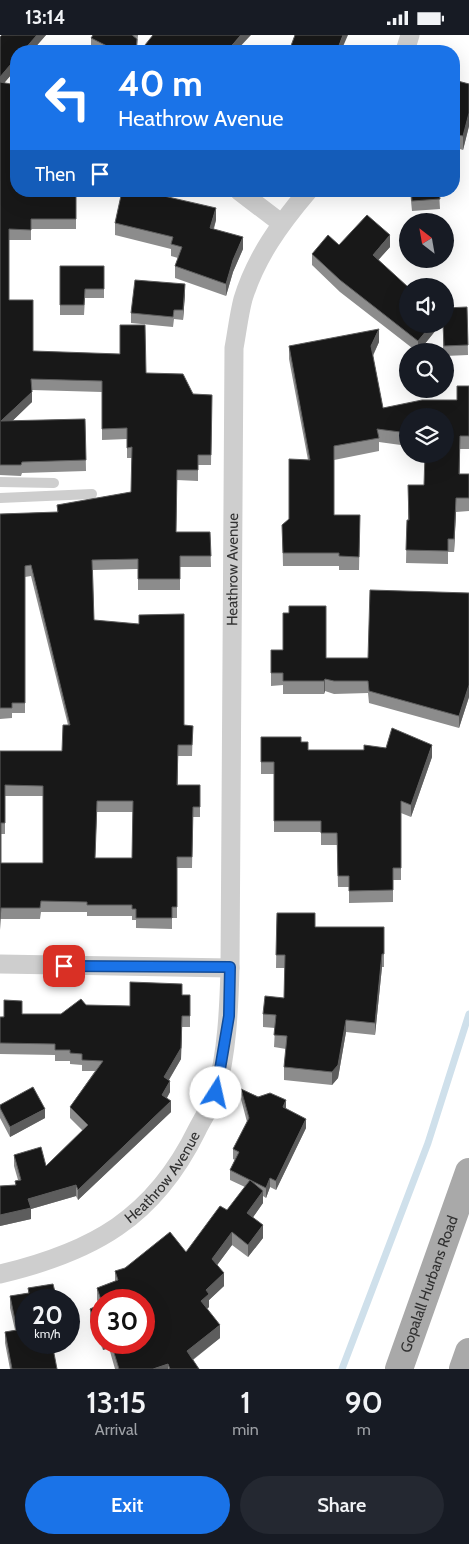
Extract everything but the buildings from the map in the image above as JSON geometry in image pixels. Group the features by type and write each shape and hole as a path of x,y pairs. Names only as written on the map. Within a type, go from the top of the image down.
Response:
{"main road":[{"name":"Gopalall Hurbans Road","path":"399,1369 469,1172"},
{"path":"463,1369 469,1352"}],"street":[{"path":"247,197 281,223"},
{"name":"Heathrow Avenue","path":"0,1274 44,1264 99,1240 145,1206 187,1152 216,1093 229,1016 234,348 243,299 257,263 281,223 303,197"},
{"path":"0,964 230,967"}],"lane":[{"path":"0,482 54,483"},
{"path":"0,498 92,494"}],"waterway":[{"path":"342,1369 428,1143 469,1014"}],"route":[{"path":"64,966 230,967 229,1016 216,1093"}]}
